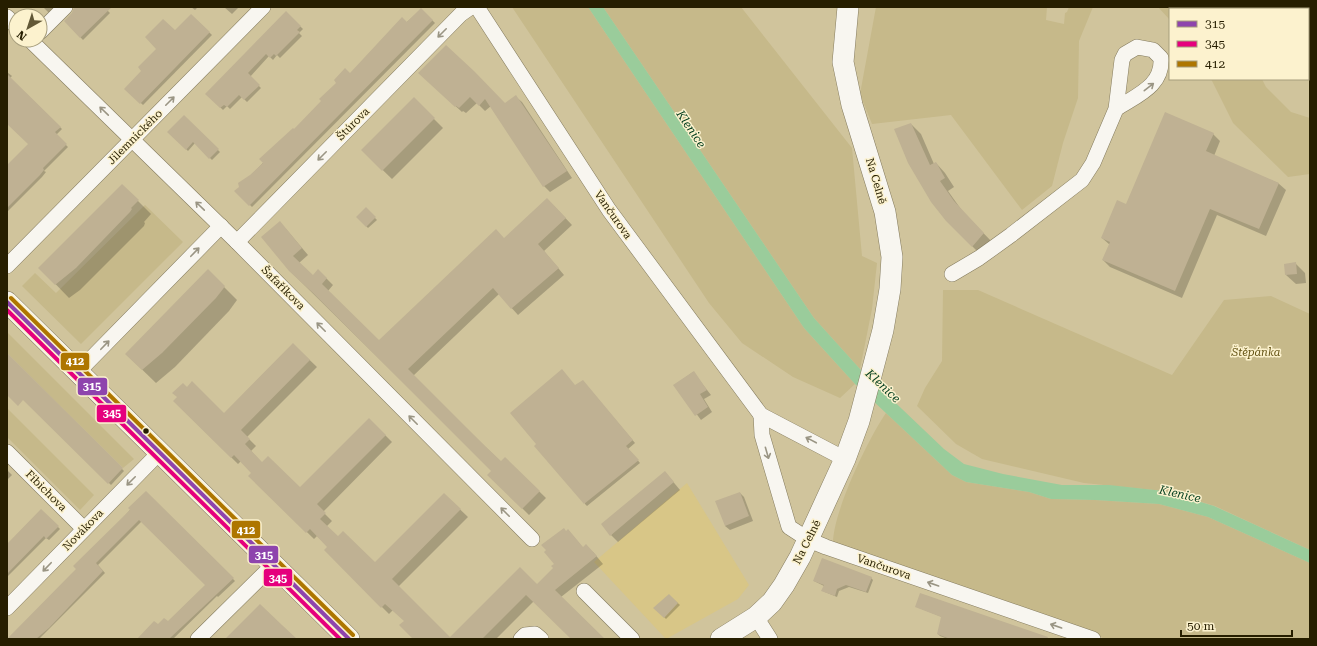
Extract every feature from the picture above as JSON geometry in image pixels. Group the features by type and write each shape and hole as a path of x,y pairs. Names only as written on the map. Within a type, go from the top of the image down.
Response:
{"street":[{"path":"48,23 65,7"},
{"name":"Jilemnického","path":"7,266 263,7"},
{"name":"Štúrova","path":"237,242 461,14 471,7"},
{"name":"Vančurova","path":"477,7 609,210 761,414 845,459"},
{"name":"Na Celně","path":"721,639 756,617 772,602 784,585 809,540 845,459 859,421 876,356 890,289 892,257 885,212 852,105 843,62 848,7"},
{"name":"Šafaříkova","path":"43,48 532,539"},
{"path":"952,274 979,258 1011,235 1082,180 1093,163 1116,109"},
{"path":"77,373 221,226"},
{"path":"7,302 77,373 349,639"},
{"name":"Vančurova","path":"761,414 762,435 789,527 809,540 1093,639"},
{"name":"Fibichova","path":"7,452 84,529"},
{"name":"Novákova","path":"7,608 159,453"},
{"path":"198,639 274,564"},
{"path":"584,591 632,639"},
{"path":"756,617 770,639"},
{"path":"521,639 525,635 535,634 540,639"}],"shaded area":[{"path":"588,7 603,7 814,318 860,369 944,449 964,464 1003,474 1062,485 1109,485 1164,491 1214,506 1310,550 1310,563 1208,517 1159,504 1051,499 1029,492 966,482 952,475 855,384 804,328"},
{"path":"687,483 749,585 738,599 666,639 594,562"}],"green space":[{"path":"512,7 588,7 804,328 855,384 840,398 793,377 742,343 709,303"},
{"path":"603,7 741,7 852,148 862,256 877,263 872,309 860,369 814,318"},
{"path":"876,7 1047,7 1046,20 1064,24 1065,13 1069,7 1093,7 1079,41 1078,98 1063,143 1052,186 1022,210 951,115 872,124 860,94"},
{"path":"1158,7 1234,8 1169,8 1169,19"},
{"path":"1212,80 1262,80 1266,87 1291,112 1310,118 1310,174 1288,177 1233,123"},
{"path":"145,205 183,242 81,344 22,286 35,273 56,293"},
{"name":"Štěpánka","path":"943,290 978,290 1172,375 1224,300 1271,296 1310,314 1310,550 1215,506 1164,491 1084,483 982,459 956,444 917,406 925,388 942,361"},
{"path":"7,332 134,459 123,468 7,353"},
{"path":"7,408 94,495 80,510 7,437"},
{"path":"886,413 952,475 966,482 1029,492 1051,499 1159,504 1208,517 1310,563 1310,639 1105,639 1077,626 833,543 839,513 845,495 861,457"}],"building":[{"path":"74,7 112,7 80,38 64,21 72,13"},
{"path":"421,8 433,20 249,206 234,191 239,187 238,183 250,175 263,163 259,159 293,128 294,129 321,101 319,99 336,83 334,80 345,68 350,73 402,17 407,22"},
{"path":"286,11 301,26 297,30 300,32 276,56 274,54 270,58 266,54 248,73 260,85 244,100 239,95 227,107 224,105 220,108 205,94"},
{"path":"191,14 210,32 140,104 124,89 141,71 138,67 156,49 145,37 163,19 175,30"},
{"path":"446,45 505,103 516,95 567,171 543,187 485,99 479,106 470,97 459,108 456,106 455,107 418,73"},
{"path":"7,74 61,127 55,132 67,144 43,168 44,170 40,175 7,208 7,165 28,144 7,124"},
{"path":"414,97 435,118 382,171 361,150"},
{"path":"1165,112 1214,133 1206,151 1279,183 1259,229 1210,209 1175,291 1102,260 1110,242 1101,238 1117,200 1126,204"},
{"path":"184,115 219,149 209,159 193,142 186,150 167,132"},
{"path":"911,123 930,165 936,162 945,178 940,181 954,201 984,233 972,247 946,221 931,202 908,163 894,129"},
{"path":"122,184 139,200 131,208 132,209 130,212 76,268 55,285 38,268"},
{"path":"547,198 566,218 538,244 559,268 511,309 493,288 408,369 501,461 505,457 540,491 522,509 487,475 491,471 313,293 289,271 261,237 280,221 302,248 293,256 313,275 318,269 327,278 322,284 379,340 496,229 504,238"},
{"path":"366,207 376,217 366,227 356,217"},
{"path":"1296,262 1297,274 1285,275 1284,264"},
{"path":"208,269 225,286 216,298 162,353 142,370 125,354"},
{"path":"293,343 310,360 241,430 250,439 245,444 262,462 268,456 300,487 369,418 386,435 317,504 326,513 320,519 338,536 343,531 375,562 444,493 461,509 392,579 450,637 520,567 537,584 553,568 551,566 554,564 544,552 546,550 541,545 564,528 566,531 568,529 583,547 586,544 597,556 555,590 605,639 571,639 526,595 482,639 413,639 399,625 404,621 385,604 381,608 324,550 327,547 310,529 306,533 248,476 251,473 234,455 231,458 173,401 177,397 172,393 183,383 187,387 192,381 224,413"},
{"path":"7,353 123,468 108,484 23,400 18,406 7,395"},
{"path":"562,369 575,385 583,380 633,440 626,446 639,460 584,504 534,446 536,444 510,413"},
{"path":"694,371 707,390 700,394 708,407 695,416 673,385"},
{"path":"665,471 674,482 610,536 601,524"},
{"path":"146,491 234,578 169,639 137,639 154,621 158,624 164,618 168,621 205,585 139,520 96,563 103,571 49,628 36,639 7,639 76,569 73,566 130,510 128,508"},
{"path":"740,492 749,516 725,526 715,501"},
{"path":"41,509 59,526 46,539 44,536 7,574 7,544"},
{"path":"822,558 872,577 866,592 846,585 837,589 835,596 821,591 824,585 813,581"},
{"path":"920,593 1048,637 1047,639 950,639 937,634 941,617 915,607"},
{"path":"669,594 678,603 664,618 653,608"},
{"path":"260,604 282,625 297,639 225,639"}],"transit line":[{"name":"412","path":"11,298 353,635"},
{"name":"315","path":"7,302 349,639"},
{"name":"345","path":"7,310 340,639"}],"water label":[{"name":"Klenice","path":"691,129"},
{"name":"Klenice","path":"883,386"},
{"name":"Klenice","path":"1180,494"}]}
